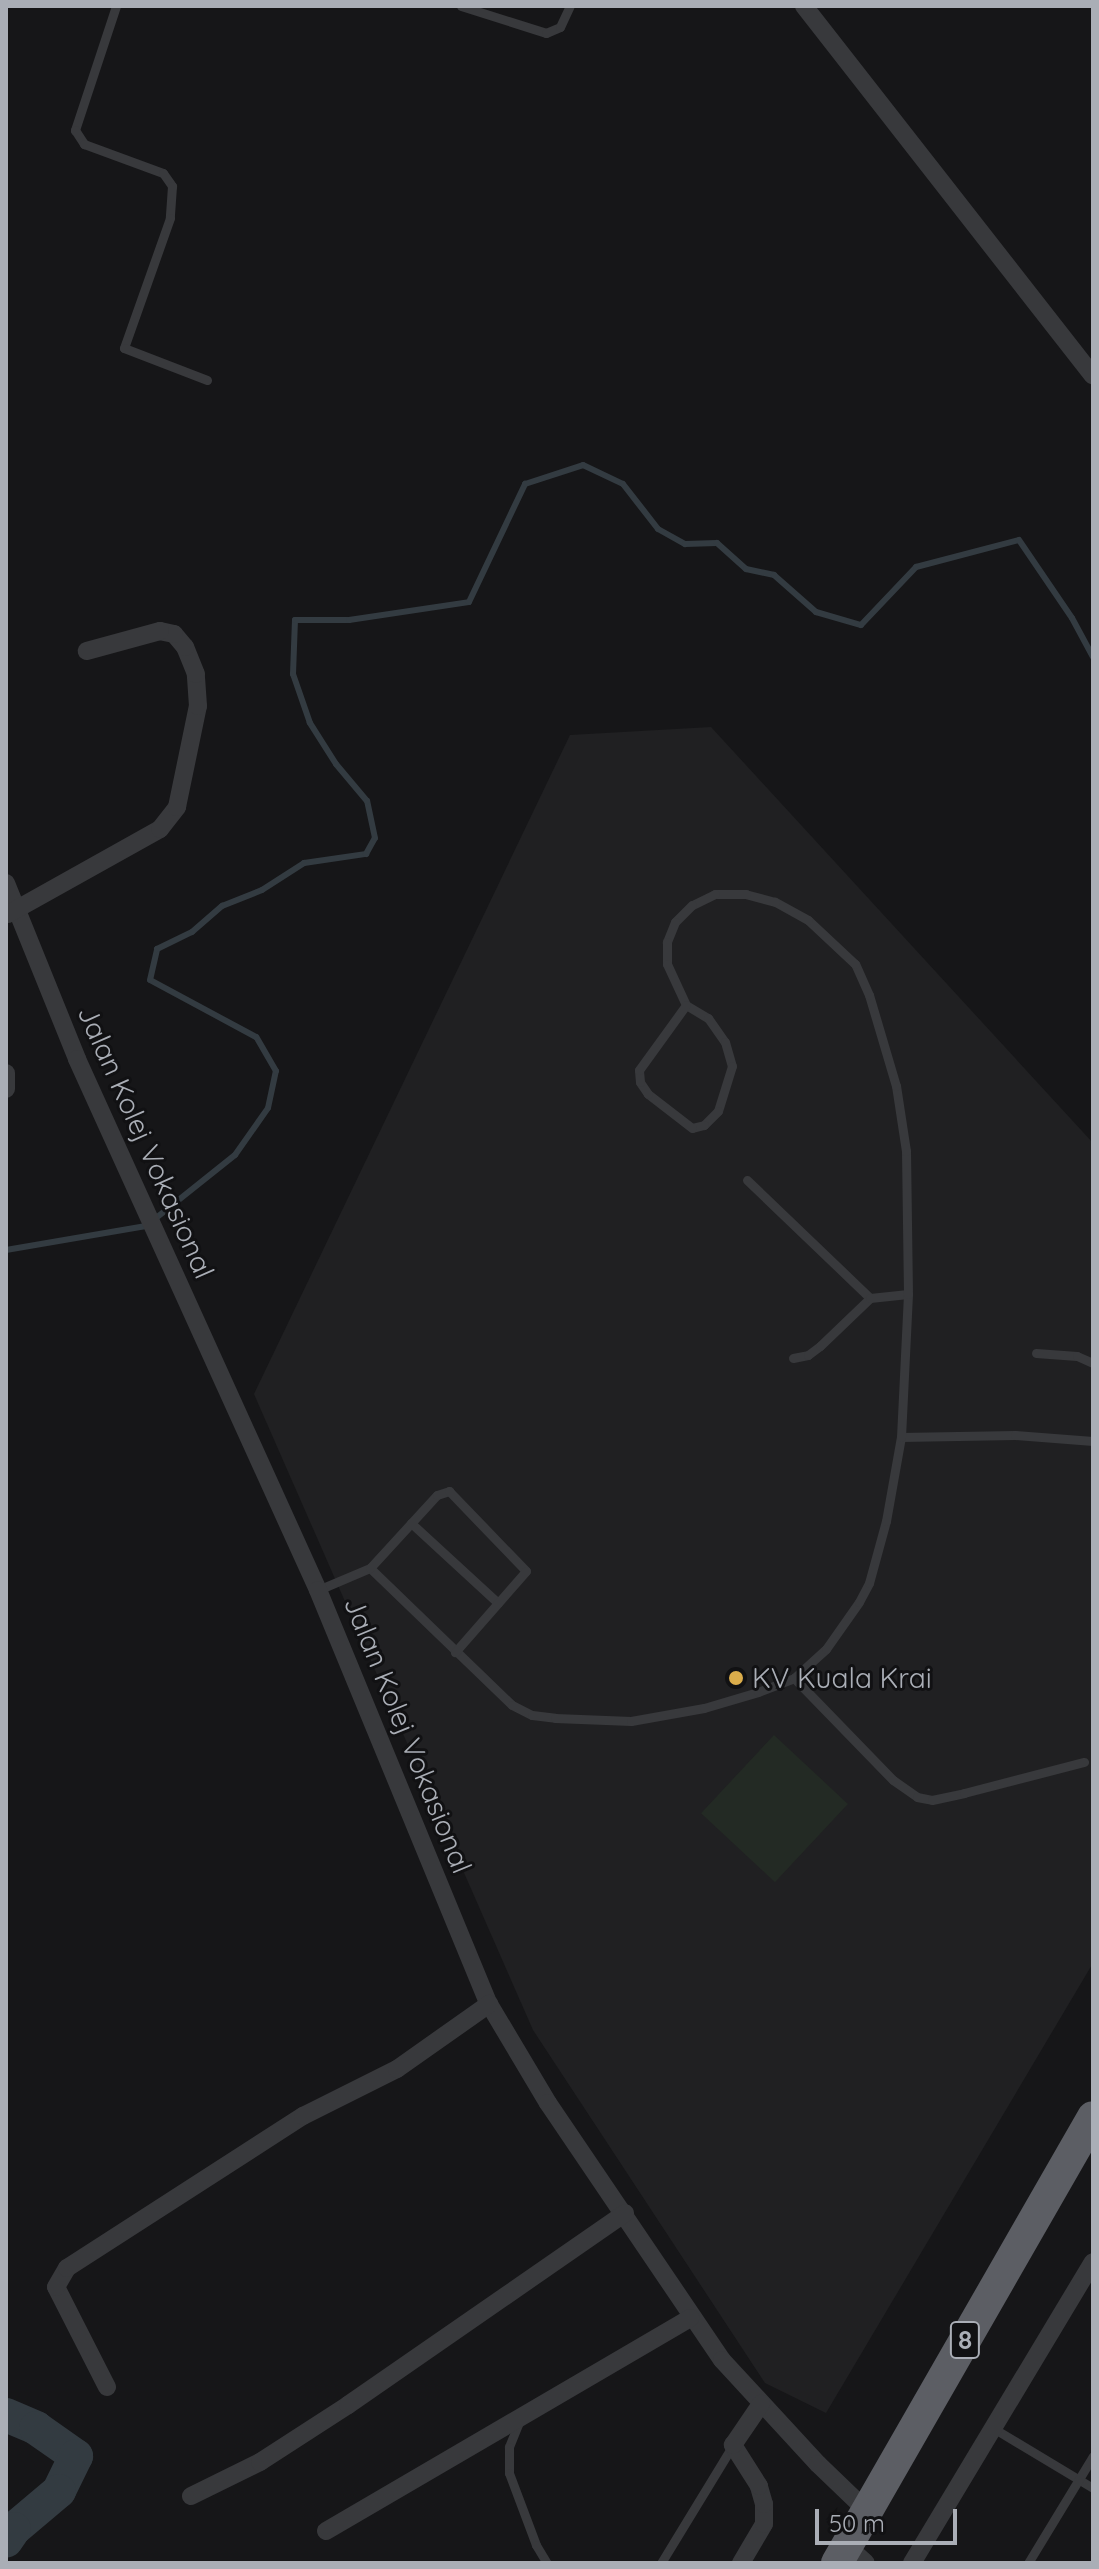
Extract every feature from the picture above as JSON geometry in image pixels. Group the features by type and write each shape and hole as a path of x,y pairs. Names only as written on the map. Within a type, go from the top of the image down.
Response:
{"highway":[{"name":"8","path":"850,2557 866,2510 1093,2117"}],"street":[{"path":"804,6 1093,376"},
{"path":"11,912 160,829 177,807 198,706 196,674 185,647 174,634 160,631 87,651"},
{"name":"Jalan Kolej Vokasional","path":"6,883 11,912 318,1590 489,2004 548,2103 625,2213 690,2318 761,2404 866,2510"},
{"path":"6,1073 6,1089"},
{"path":"107,2387 56,2287 67,2268 303,2116 397,2069 489,2004"},
{"path":"191,2496 260,2462 336,2413 625,2213"},
{"path":"912,2563 1093,2262"},
{"path":"326,2531 690,2318"},
{"path":"741,2563 764,2524 764,2504 759,2486 733,2445 761,2404"}],"lane":[{"path":"116,6 75,130 84,144 163,173 172,186 170,218 124,348 207,380"},
{"path":"461,6 546,33 560,27 570,6"},
{"path":"370,1568 512,1705 532,1715 631,1721 704,1708 794,1678 826,1649 869,1583 886,1521 901,1437 908,1294 906,1151 896,1086 869,995 855,964 808,920 775,902 746,894 715,894 692,905 675,922 667,942 667,964 686,1005 708,1018 725,1042 732,1066 718,1111 704,1125 692,1128 648,1094 640,1082 639,1070 686,1005"},
{"path":"747,1180 870,1298"},
{"path":"793,1358 820,1346 870,1298 908,1294"},
{"path":"1036,1353 1077,1356 1093,1363"},
{"path":"901,1437 1015,1435 1093,1441"},
{"path":"318,1590 370,1568 437,1495 449,1491 524,1565 523,1578 455,1652"},
{"path":"411,1523 498,1603"},
{"path":"794,1678 893,1780 917,1797 932,1800 1084,1762"},
{"path":"520,2419 509,2447 509,2473 515,2495 547,2563"},
{"path":"993,2428 1093,2488"},
{"path":"661,2563 733,2445"},
{"path":"1028,2563 1093,2456"}],"shaded area":[{"name":"KV Kuala Krai","path":"711,727 1093,1143 1093,1963 826,2413 765,2383 533,2030 254,1394 570,735"},
{"path":"774,1735 848,1804 775,1882 701,1813"}],"waterway":[{"path":"6,1250 146,1226 235,1155 268,1108 276,1071 256,1037 150,980 157,949 192,932 222,906 262,890 304,863 366,854 375,838 367,801 336,764 310,723 293,674 295,620 349,620 469,602 525,484 583,465 623,484 658,529 685,544 717,543 746,569 774,575 816,612 861,625 916,567 1019,540 1072,618 1093,657"},
{"path":"6,2415 36,2428 76,2456 59,2491 14,2529 6,2541"}],"place":[{"name":"KV Kuala Krai","path":"736,1678"}]}
